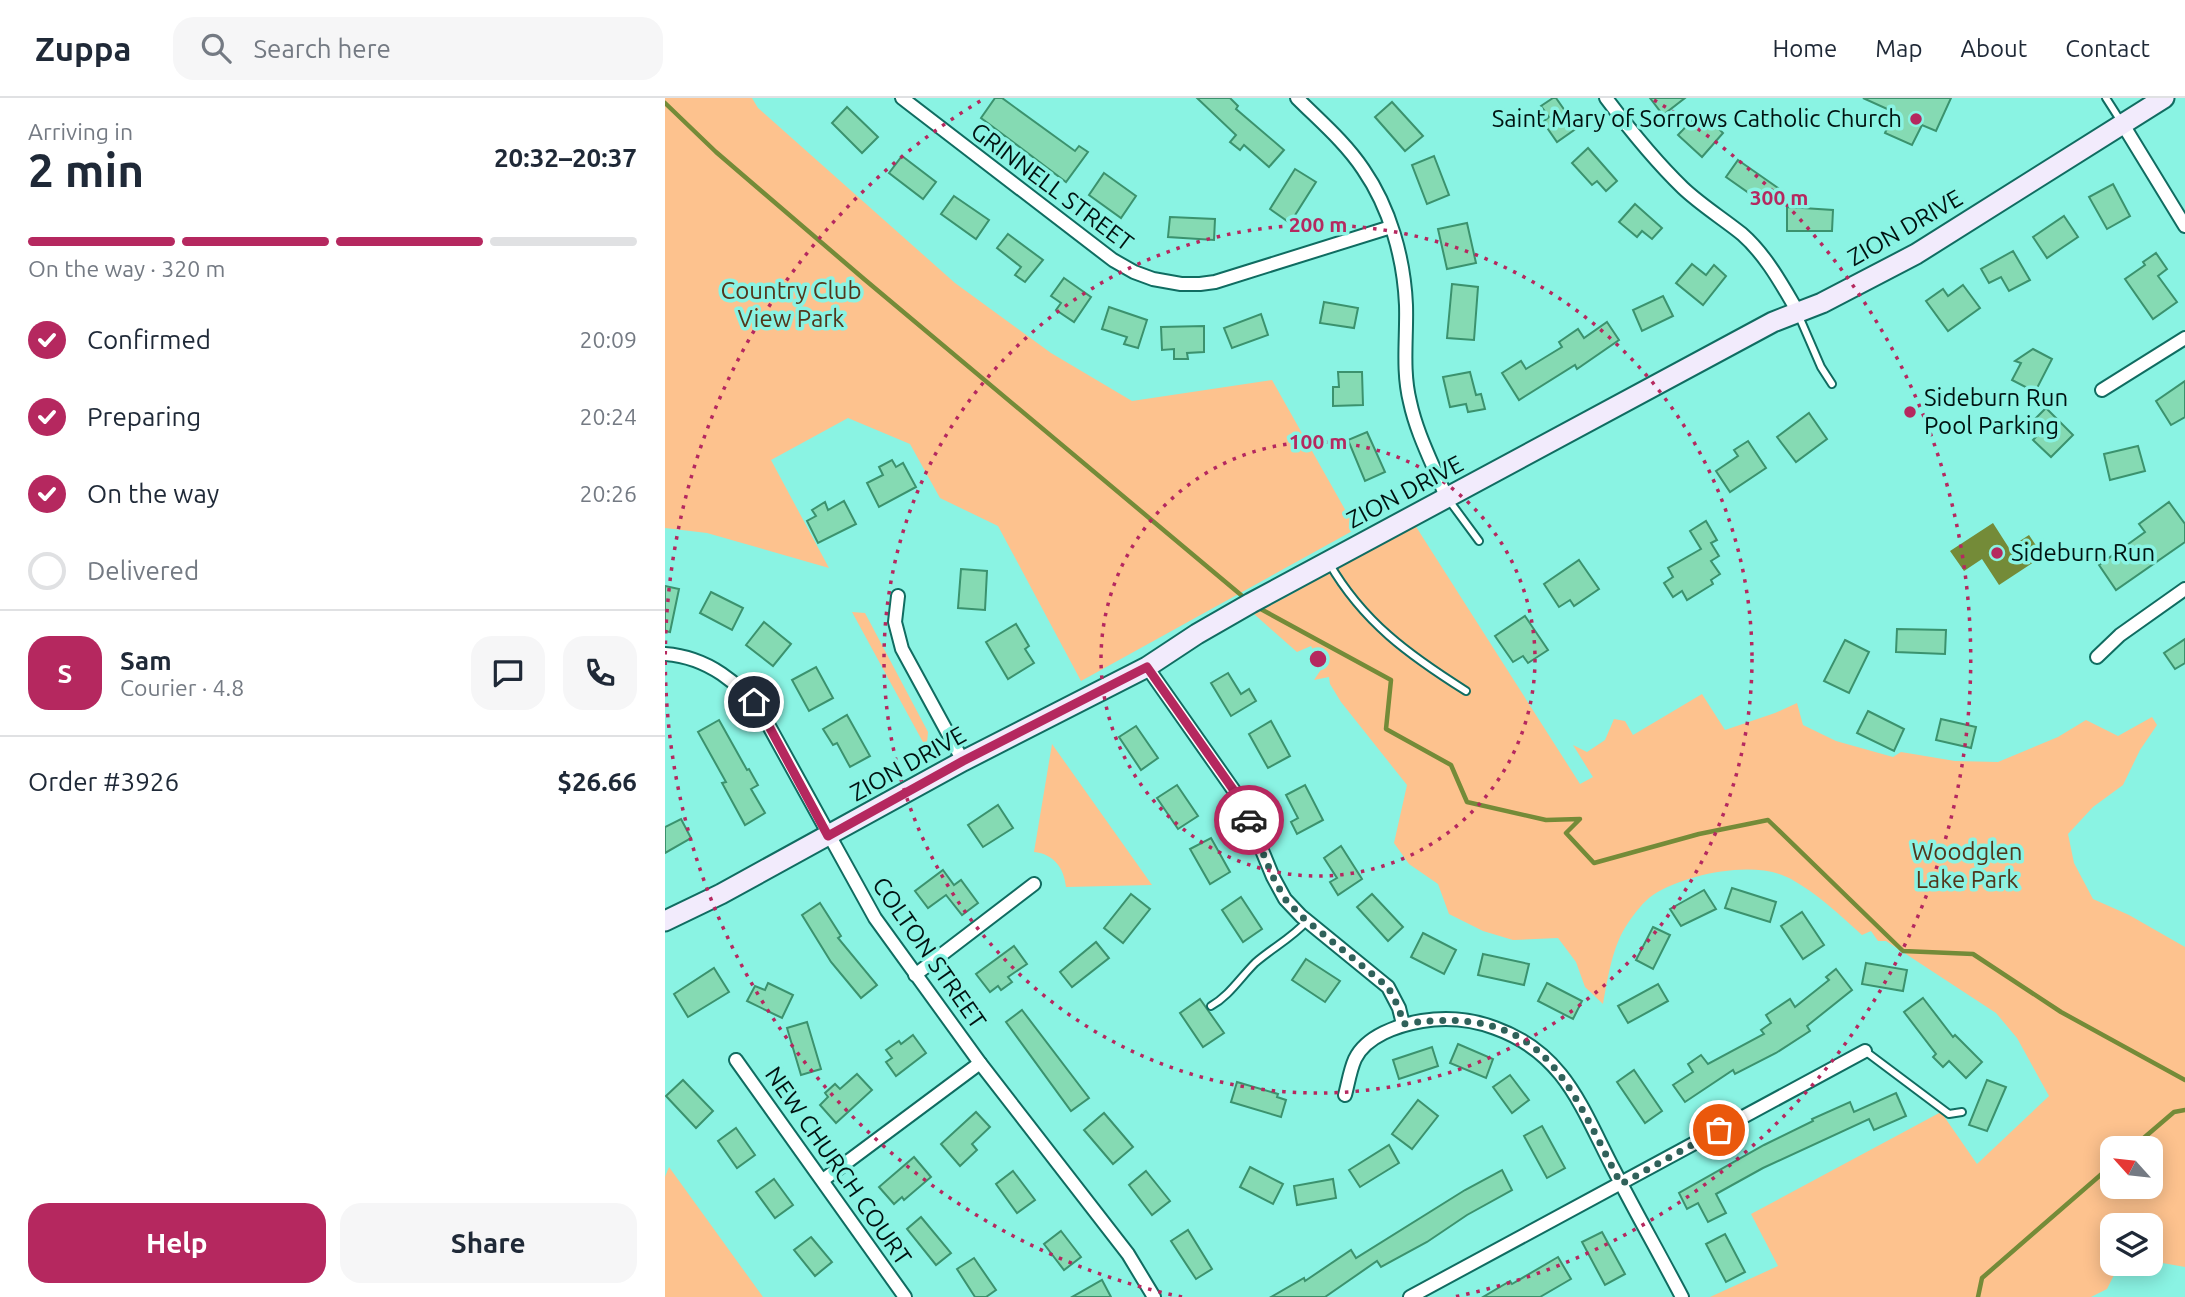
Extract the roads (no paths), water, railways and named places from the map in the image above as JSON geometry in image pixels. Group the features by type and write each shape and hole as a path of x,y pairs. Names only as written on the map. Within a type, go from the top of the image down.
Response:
{"main road":[{"name":"ZION DRIVE","path":"665,921 721,894 963,761 1147,667 1197,634 1328,561 1773,322 1822,303 1916,254 2164,98"}],"street":[{"name":"GRINNELL STREET","path":"901,98 1113,260 1153,279 1181,284 1215,282 1391,227"},
{"path":"1297,98 1362,167 1376,189 1391,227 1400,254 1404,279 1405,363 1409,401 1447,497"},
{"path":"1606,98 1661,166 1685,190 1742,234 1758,250 1798,312"},
{"path":"2122,123 2185,226"},
{"path":"2102,390 2185,338"},
{"path":"2097,657 2120,635 2185,589"},
{"path":"898,596 895,622 902,649 963,761"},
{"name":"COLTON STREET","path":"665,654 702,663 725,675 754,702 875,918 980,1063 1128,1254 1154,1297"},
{"path":"1147,667 1242,802 1285,899 1307,921 1388,987 1399,1008 1403,1024"},
{"path":"915,975 1034,884"},
{"path":"1345,1095 1359,1052 1374,1039 1403,1024 1441,1019 1472,1021 1508,1032 1540,1052 1570,1086 1682,1297"},
{"path":"1410,1297 1865,1051"},
{"name":"NEW CHURCH COURT","path":"736,1060 905,1297"},
{"path":"823,1180 980,1063"}],"lane":[{"path":"2106,98 2122,123"},
{"path":"1798,312 1821,367 1832,384"},
{"path":"1447,497 1479,541"},
{"path":"1328,561 1345,590 1386,635 1430,668 1467,691"},
{"path":"1211,1006 1223,999 1256,963 1295,934 1307,921"},
{"path":"1865,1051 1949,1114 1962,1112"}],"waterway":[{"path":"665,103 716,152 864,279 1247,600"},
{"path":"1257,607 1391,680 1386,729 1451,765 1467,802 1546,820 1580,819 1566,833 1594,863 1699,834 1768,820 1903,951 1973,954 2061,1012 2185,1080"},
{"path":"2146,1136 2174,1112 2185,1110"},
{"path":"1978,1297 1982,1278 2100,1175"}],"place":[{"name":"Saint Mary of Sorrows Catholic Church","path":"1916,119"},
{"name":"Sideburn Run Pool Parking","path":"1910,412"},
{"name":"Sideburn Run","path":"1997,553"}],"park label":[{"name":"Country Club View Park","path":"791,305"},
{"name":"Woodglen Lake Park","path":"1967,866"}]}
